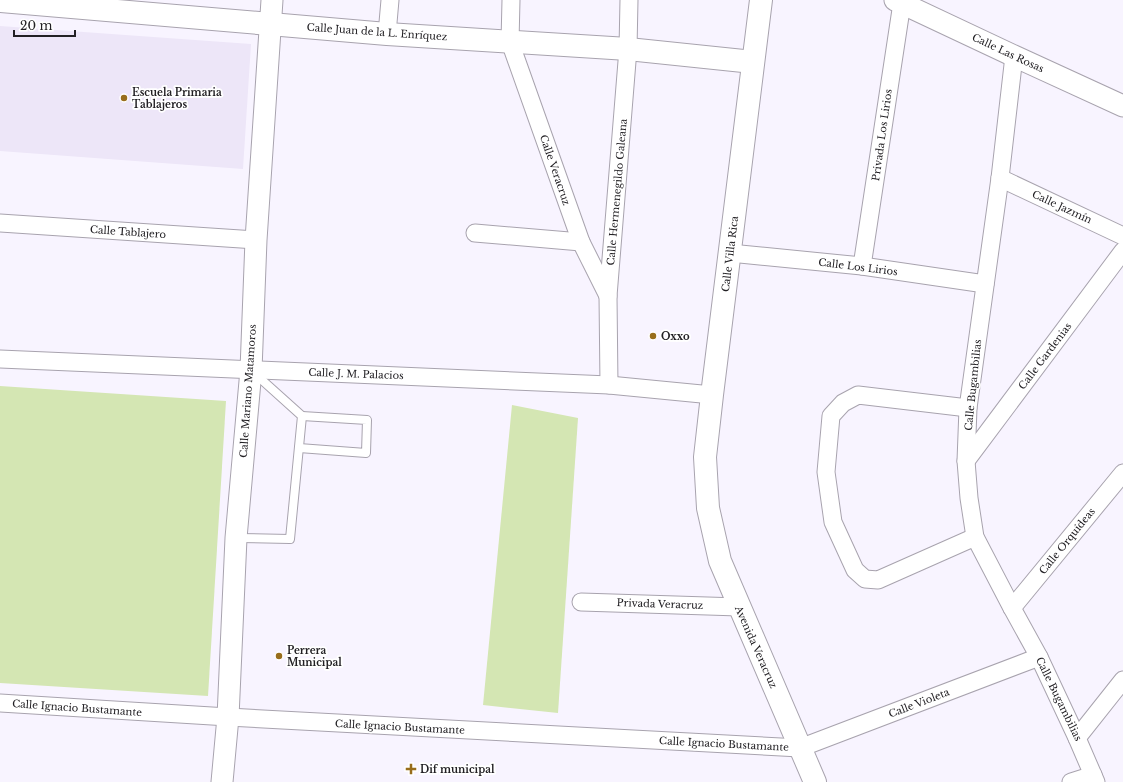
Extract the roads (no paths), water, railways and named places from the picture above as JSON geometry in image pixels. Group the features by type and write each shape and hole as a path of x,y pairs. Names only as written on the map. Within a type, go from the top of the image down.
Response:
{"main road":[{"name":"Calle Juan de la L. Enríquez","path":"0,0 388,34 628,49 753,62"},
{"name":"Calle Villa Rica","path":"708,508 705,457 761,0"},
{"name":"Avenida Veracruz","path":"708,508 720,561 815,782"}],"street":[{"name":"Calle Mariano Matamoros","path":"222,782 228,717 236,538 250,370 256,240 272,0"},
{"path":"388,34 390,0"},
{"path":"510,42 511,0"},
{"name":"Calle Hermenegildo Galeana","path":"610,385 608,296 628,49 629,0"},
{"name":"Calle Las Rosas","path":"898,2 1123,106"},
{"name":"Privada Los Lirios","path":"862,266 898,2"},
{"name":"Calle Veracruz","path":"510,42 581,242 608,296"},
{"name":"Calle Bugambilias","path":"1014,56 1000,178 968,408 966,461 969,498 975,537 1039,658 1095,778"},
{"name":"Calle Jazmín","path":"1000,178 1123,236"},
{"name":"Calle Tablajero","path":"0,223 256,240"},
{"path":"475,233 581,242"},
{"name":"Calle Gardenias","path":"966,461 1123,251"},
{"name":"Calle Los Lirios","path":"730,253 862,266 986,284"},
{"name":"Calle J. M. Palacios","path":"0,359 610,385 712,395"},
{"path":"968,408 858,395 843,403 831,416 826,472 833,522 855,570 865,579 878,580 975,537"},
{"name":"Calle Orquídeas","path":"1012,608 1123,473"},
{"name":"Privada Veracruz","path":"581,602 739,607"},
{"name":"Calle Violeta","path":"800,748 1039,658"},
{"path":"1077,738 1123,680"},
{"name":"Calle Ignacio Bustamante","path":"0,703 800,748"},
{"path":"1071,782 1095,778"}],"lane":[{"path":"250,370 302,416 367,420 366,453 299,448"},
{"path":"236,538 290,539 302,416"}],"place":[{"name":"Escuela Primaria Tablajeros","path":"124,98"},
{"name":"Oxxo","path":"653,336"},
{"name":"Perrera Municipal","path":"279,656"},
{"name":"Dif municipal","path":"411,769"}]}
